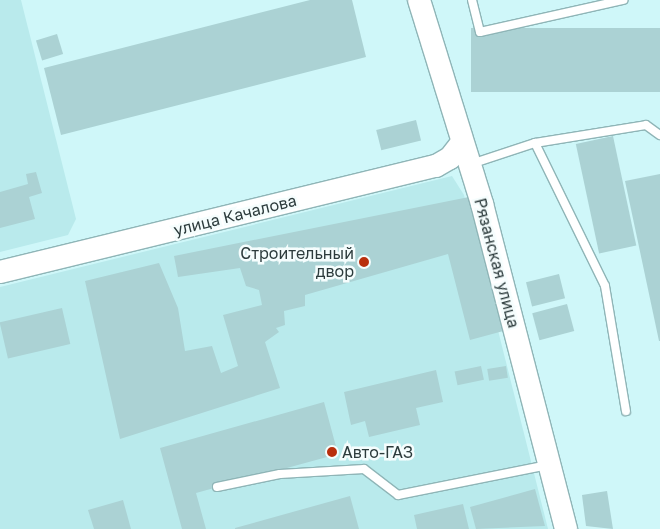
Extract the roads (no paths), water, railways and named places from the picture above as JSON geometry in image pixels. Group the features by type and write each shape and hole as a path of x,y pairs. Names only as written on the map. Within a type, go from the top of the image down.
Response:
{"main road":[{"name":"Рязанская улица","path":"419,0 461,144 469,165 566,529"},
{"name":"улица Качалова","path":"0,272 436,166 450,158 461,144"}],"lane":[{"path":"472,0 480,32 623,0"},
{"path":"469,165 535,143 646,125 660,135"},
{"path":"535,143 605,286 626,411"},
{"path":"217,488 280,474 364,469 398,495 550,465"}],"place":[{"name":"Строительный двор","path":"364,262"},
{"name":"Авто-ГАЗ","path":"332,452"}]}
